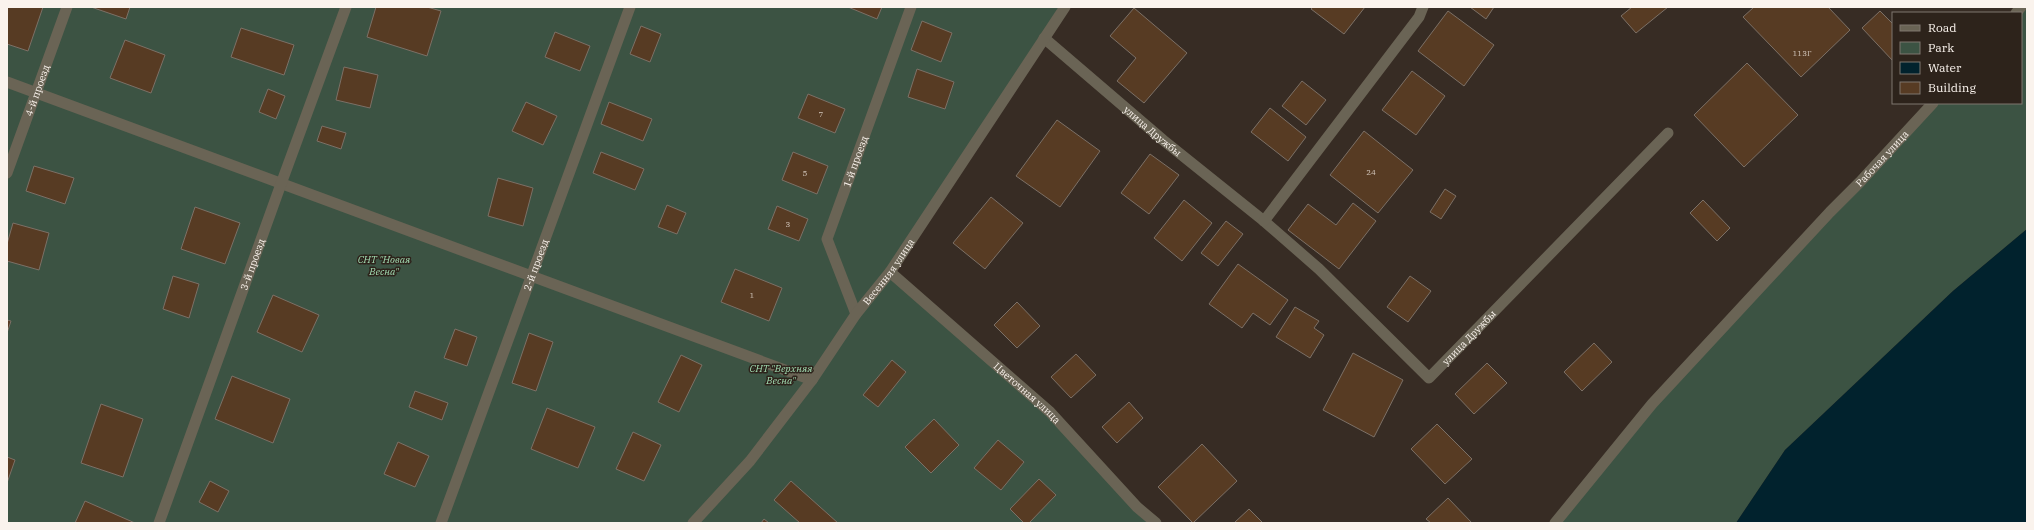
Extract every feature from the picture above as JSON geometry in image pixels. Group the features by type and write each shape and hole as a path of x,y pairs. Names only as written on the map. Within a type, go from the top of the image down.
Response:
{"street":[{"name":"4-й проезд","path":"7,173 67,7"},
{"name":"3-й проезд","path":"159,523 346,7"},
{"name":"2-й проезд","path":"441,523 630,7"},
{"name":"1-й проезд","path":"856,314 827,239 911,7"},
{"name":"Весенняя улица","path":"693,523 750,461 812,380 856,314 890,272 1065,7"},
{"path":"1264,221 1419,16 1423,7"},
{"name":"улица Дружбы","path":"1044,38 1163,140 1264,221 1319,269 1429,378 1668,133"},
{"path":"7,82 532,278 812,380"},
{"name":"Рабочая улица","path":"1555,523 1652,404 1932,104"},
{"name":"Цветочная улица","path":"890,272 1050,412 1137,507 1156,523"}],"green space":[{"name":"СНТ \"Новая Весна\"","path":"7,7 1065,7 890,272 1050,412 1156,523 7,523"},
{"path":"2021,7 2027,7 2027,229 1953,291 1785,450 1736,523 1555,523 1652,404 1932,104 2022,104"}],"water":[{"path":"2027,229 2027,523 1736,523 1785,450 1953,291"}],"building":[{"path":"7,7 43,7 28,51 7,44"},
{"path":"91,7 130,7 126,19"},
{"path":"376,7 427,7 441,11 427,56 367,37"},
{"path":"848,7 882,7 877,19"},
{"path":"1313,7 1365,7 1344,34 1311,9"},
{"path":"1470,7 1494,7 1486,19"},
{"path":"1632,7 1668,7 1636,33 1621,16"},
{"path":"1754,7 1828,7 1850,30 1801,77 1743,17"},
{"path":"1134,8 1187,53 1144,103 1117,81 1136,58 1110,36"},
{"path":"1448,11 1494,45 1464,86 1418,51"},
{"path":"1880,11 1892,23 1892,60 1862,28"},
{"path":"922,21 952,33 941,62 911,50"},
{"path":"641,26 661,34 650,62 630,54"},
{"path":"241,28 294,45 284,75 231,57"},
{"path":"555,32 590,46 580,71 545,57"},
{"path":"125,40 165,55 151,93 110,78"},
{"path":"1747,63 1798,115 1744,167 1694,115"},
{"path":"344,67 378,75 370,108 336,100"},
{"path":"917,69 954,82 945,109 908,97"},
{"path":"1412,71 1445,96 1416,135 1382,110"},
{"path":"1302,81 1326,100 1306,125 1282,106"},
{"path":"268,89 285,96 276,119 259,112"},
{"path":"808,94 845,109 835,133 798,118"},
{"path":"526,102 557,116 543,145 512,131"},
{"path":"609,102 652,119 643,141 601,124"},
{"path":"1270,108 1306,137 1288,161 1251,132"},
{"path":"1057,120 1100,151 1060,207 1016,176"},
{"path":"322,126 346,133 341,149 317,141"},
{"path":"1364,131 1413,170 1378,213 1330,175"},
{"path":"601,152 644,169 635,190 593,173"},
{"path":"793,152 828,166 817,194 782,180"},
{"path":"1150,154 1179,175 1149,214 1121,193"},
{"path":"34,166 74,178 65,204 26,191"},
{"path":"498,178 533,188 523,226 488,216"},
{"path":"1445,189 1456,196 1441,219 1430,212"},
{"path":"991,197 1023,223 985,269 953,243"},
{"path":"1184,200 1212,223 1182,261 1154,238"},
{"path":"1703,200 1730,228 1717,241 1690,213"},
{"path":"1353,203 1376,221 1339,269 1288,230 1308,204 1336,225"},
{"path":"667,205 686,213 677,234 658,227"},
{"path":"777,206 808,219 799,241 768,229"},
{"path":"195,207 240,223 225,264 181,249"},
{"path":"1226,221 1243,234 1218,266 1201,253"},
{"path":"13,223 49,233 39,270 7,261 7,244"},
{"path":"1238,264 1288,300 1270,325 1253,313 1242,328 1209,304"},
{"path":"735,269 782,288 769,321 721,302"},
{"path":"173,276 199,284 189,318 163,309"},
{"path":"1410,276 1431,291 1408,322 1387,307"},
{"path":"273,295 319,315 302,352 257,332"},
{"path":"1017,302 1040,326 1017,348 994,325"},
{"path":"1295,307 1319,321 1314,328 1324,335 1310,358 1276,337"},
{"path":"7,320 11,321 7,333"},
{"path":"455,329 477,337 467,366 444,358"},
{"path":"529,333 553,342 536,391 512,383"},
{"path":"1594,343 1612,362 1582,391 1564,372"},
{"path":"1353,353 1403,380 1374,437 1323,410"},
{"path":"1076,354 1096,375 1071,398 1051,377"},
{"path":"681,355 702,365 679,412 658,402"},
{"path":"892,360 906,372 878,407 863,395"},
{"path":"1487,363 1507,383 1474,414 1455,394"},
{"path":"232,376 290,399 273,443 215,419"},
{"path":"415,391 448,403 442,420 409,407"},
{"path":"1129,402 1143,418 1117,443 1102,427"},
{"path":"101,404 143,419 123,477 81,463"},
{"path":"547,408 595,427 578,468 531,449"},
{"path":"934,419 959,445 931,473 905,447"},
{"path":"1437,424 1472,459 1445,484 1411,449"},
{"path":"633,432 661,445 644,481 616,469"},
{"path":"998,440 1024,462 1001,490 974,468"},
{"path":"398,442 429,456 415,487 384,474"},
{"path":"1202,444 1237,481 1193,523 1158,487"},
{"path":"7,457 15,460 7,483"},
{"path":"1039,479 1056,495 1029,523 1024,523 1010,509"},
{"path":"210,481 229,491 218,512 199,502"},
{"path":"791,481 838,523 800,523 774,500"},
{"path":"1448,498 1472,523 1431,523 1426,519"},
{"path":"85,501 135,523 75,523"},
{"path":"1249,509 1263,523 1234,523"},
{"path":"764,519 769,523 761,523"}],"park label":[{"name":"СНТ \"Верхняя Весна\"","path":"781,374"}]}
